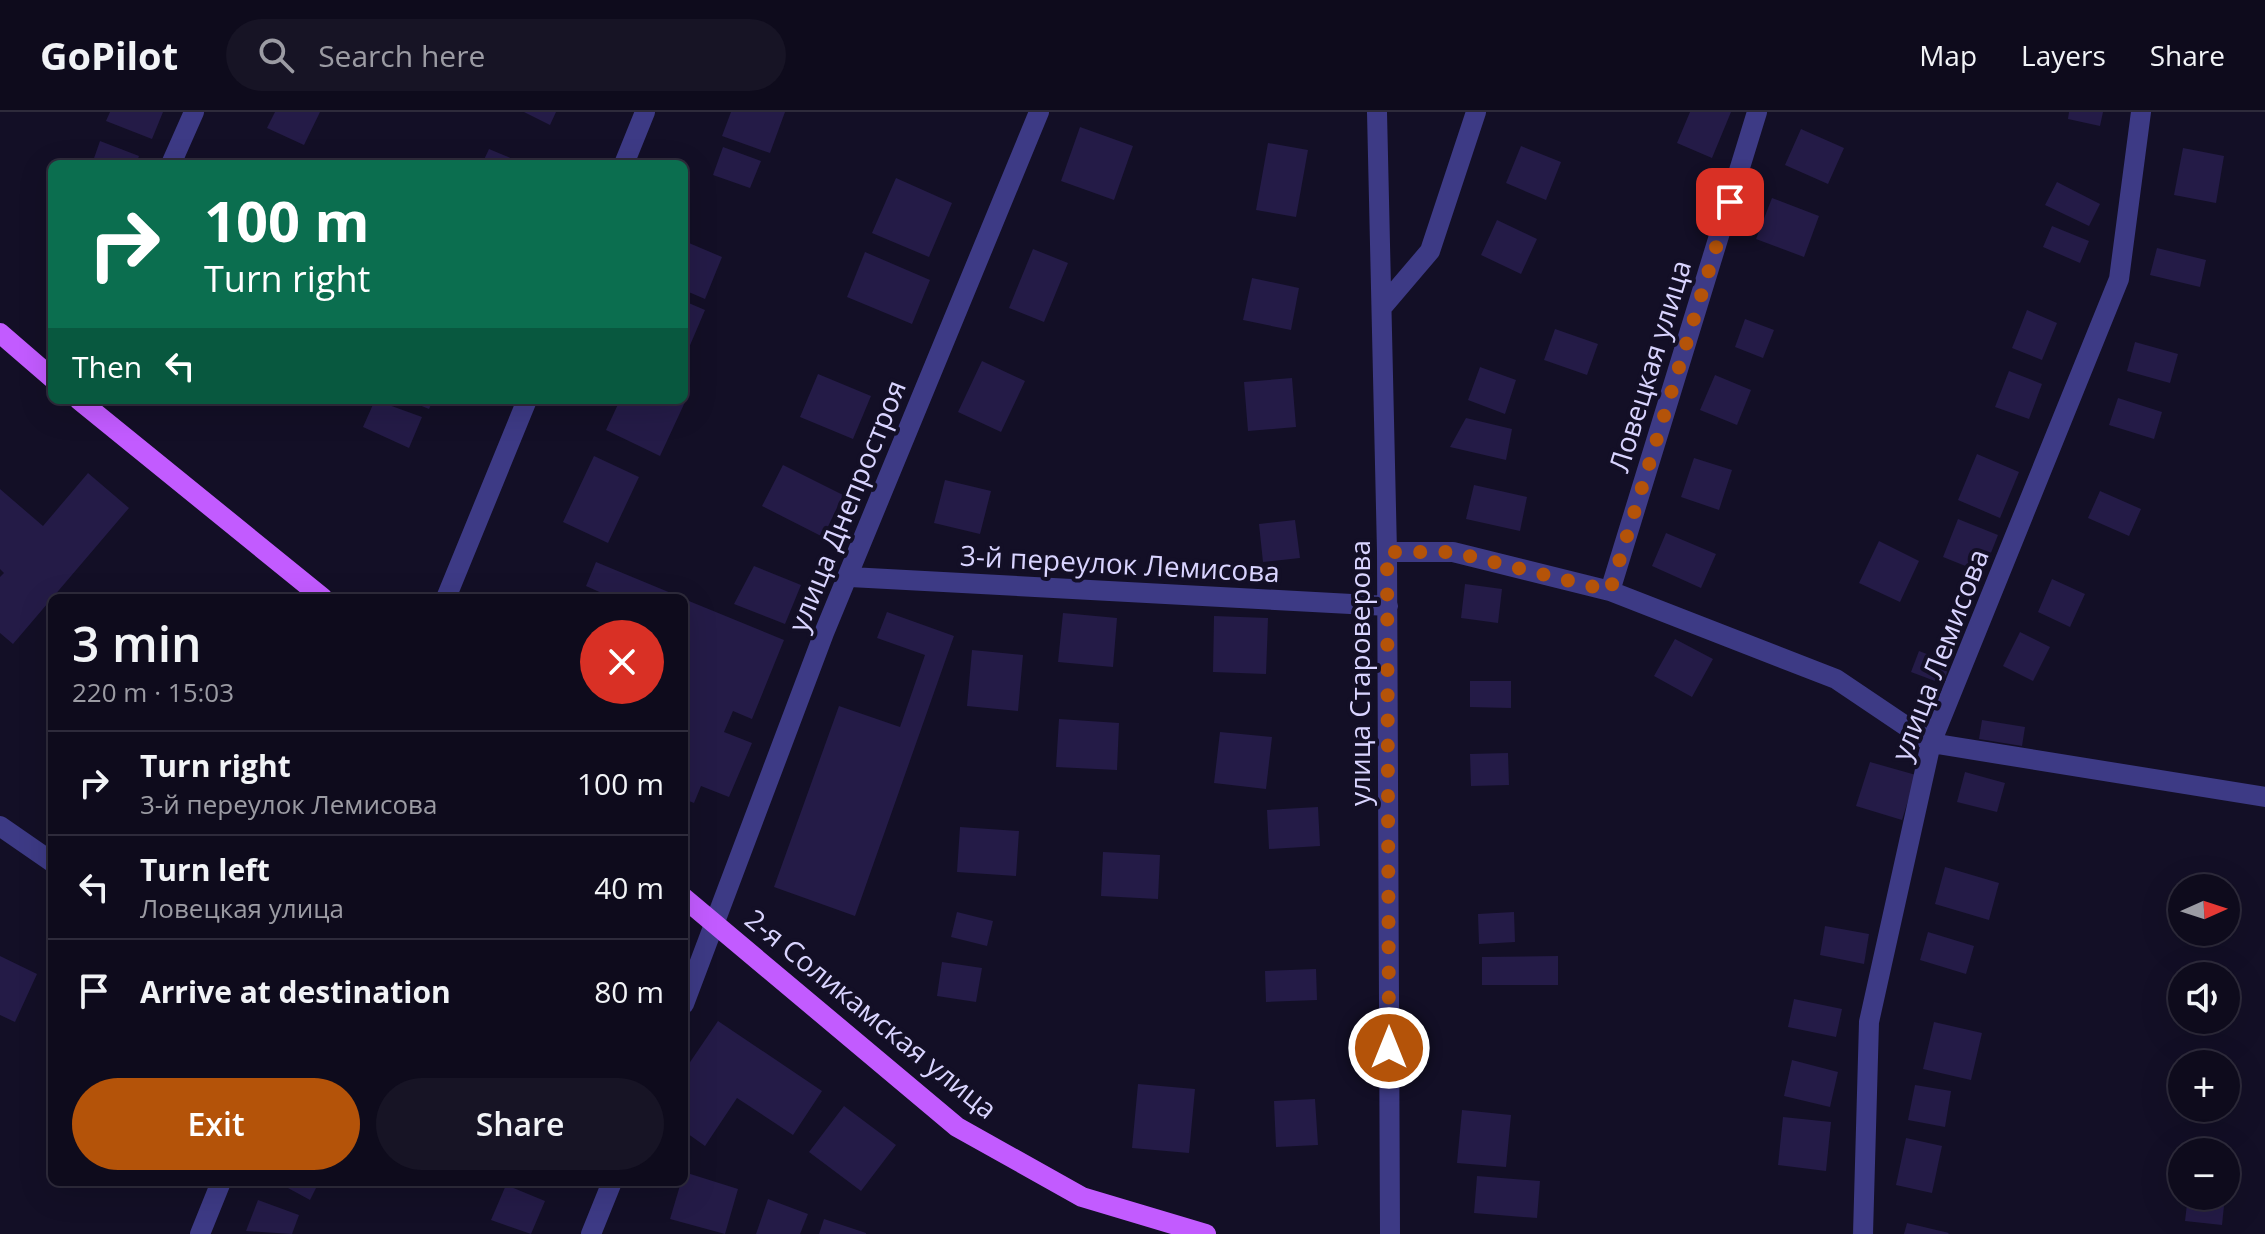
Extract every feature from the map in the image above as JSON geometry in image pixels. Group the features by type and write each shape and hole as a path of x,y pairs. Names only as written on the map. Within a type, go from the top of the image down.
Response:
{"main road":[{"path":"0,333 48,375"},
{"path":"84,404 318,594"},
{"name":"2-я Соликамская улица","path":"688,901 957,1127 1082,1197 1206,1234"}],"street":[{"path":"173,160 194,112"},
{"path":"626,160 645,112"},
{"name":"улица Днепростроя","path":"688,994 824,633 850,577 1039,112"},
{"name":"улица Староверова","path":"1377,112 1384,305 1388,606 1390,1234"},
{"path":"1384,305 1430,251 1476,112"},
{"name":"Ловецкая улица","path":"1610,591 1757,112"},
{"name":"улица Лемисова","path":"1863,1234 1869,1022 1931,743 2119,279 2141,112"},
{"path":"448,594 525,404"},
{"path":"1387,552 1453,552 1610,591 1836,679 1931,743 2265,797"},
{"name":"3-й переулок Лемисова","path":"850,577 1388,606"},
{"path":"0,826 48,859"},
{"path":"200,1234 219,1186"},
{"path":"591,1234 610,1186"}],"building":[{"path":"110,112 163,112 152,139 106,121"},
{"path":"275,112 320,112 304,145 267,128"},
{"path":"524,112 556,112 550,125"},
{"path":"731,112 785,112 770,153 722,136"},
{"path":"1690,112 1731,112 1712,158 1677,143"},
{"path":"2069,112 2103,112 2100,126 2068,119"},
{"path":"1080,127 1133,146 1114,200 1061,181"},
{"path":"1801,129 1844,148 1828,184 1785,165"},
{"path":"100,141 139,156 138,160 93,160"},
{"path":"1268,143 1308,150 1296,217 1256,210"},
{"path":"1521,146 1561,162 1546,200 1506,183"},
{"path":"723,147 761,161 750,188 713,175"},
{"path":"2183,148 2224,156 2216,203 2174,195"},
{"path":"489,149 515,160 484,160"},
{"path":"896,178 952,203 929,257 872,233"},
{"path":"2057,182 2100,204 2089,226 2045,205"},
{"path":"1772,198 1819,216 1804,257 1756,239"},
{"path":"1497,220 1537,239 1521,274 1481,255"},
{"path":"2052,226 2089,241 2080,263 2043,247"},
{"path":"689,243 722,257 705,299 688,292"},
{"path":"2157,248 2206,260 2200,287 2150,275"},
{"path":"1033,249 1068,263 1044,322 1009,308"},
{"path":"865,252 930,280 912,324 847,297"},
{"path":"1252,278 1299,288 1291,330 1243,320"},
{"path":"688,303 705,310 688,350"},
{"path":"2027,310 2057,323 2042,360 2012,348"},
{"path":"1745,319 1774,330 1763,358 1735,347"},
{"path":"1555,329 1598,344 1587,375 1544,360"},
{"path":"2135,342 2178,354 2170,383 2127,371"},
{"path":"982,361 1025,381 1001,432 958,412"},
{"path":"1480,367 1516,380 1505,414 1468,400"},
{"path":"2009,371 2042,384 2029,419 1995,407"},
{"path":"818,374 871,396 853,439 800,417"},
{"path":"1715,375 1751,390 1737,425 1700,410"},
{"path":"1292,378 1296,427 1248,431 1244,382"},
{"path":"2118,398 2162,412 2154,439 2109,425"},
{"path":"373,404 386,404 422,417 409,448 363,427"},
{"path":"618,404 684,404 660,456 606,430"},
{"path":"1466,418 1512,429 1506,460 1450,447"},
{"path":"1977,454 2019,472 2000,518 1958,500"},
{"path":"594,456 639,477 608,543 563,522"},
{"path":"1694,458 1732,470 1719,510 1681,497"},
{"path":"783,465 843,495 823,537 762,506"},
{"path":"88,473 129,508 56,594 48,594 48,603 13,644 0,633 0,577 4,573 0,569 0,489 43,526"},
{"path":"945,480 991,491 980,534 934,523"},
{"path":"1474,485 1527,497 1520,531 1466,519"},
{"path":"2100,491 2141,509 2129,536 2088,518"},
{"path":"1958,519 1998,535 1983,573 1943,557"},
{"path":"1295,520 1300,558 1263,562 1259,524"},
{"path":"1666,533 1716,554 1701,588 1652,566"},
{"path":"1879,541 1919,561 1900,602 1859,583"},
{"path":"596,562 673,594 604,594 586,586"},
{"path":"754,566 801,585 785,624 734,604"},
{"path":"2052,579 2085,594 2070,627 2038,612"},
{"path":"1465,584 1502,589 1498,623 1461,618"},
{"path":"688,601 784,640 752,719 733,711 724,732 752,743 729,797 701,786 694,803 688,801"},
{"path":"887,612 954,636 855,916 774,887 839,706 900,727 925,655 877,638"},
{"path":"1063,613 1117,618 1113,667 1058,662"},
{"path":"1214,616 1268,618 1266,674 1213,672"},
{"path":"2020,632 2050,647 2033,681 2003,666"},
{"path":"1675,639 1713,659 1692,697 1654,676"},
{"path":"972,650 1023,655 1018,711 967,706"},
{"path":"1919,651 1950,663 1943,684 1911,672"},
{"path":"1470,681 1511,681 1511,708 1470,707"},
{"path":"1059,719 1119,723 1117,770 1056,767"},
{"path":"1982,720 2025,727 2022,746 1979,739"},
{"path":"1220,732 1272,737 1266,789 1214,783"},
{"path":"1508,753 1509,785 1471,786 1470,754"},
{"path":"1870,762 1916,775 1902,820 1856,806"},
{"path":"1965,772 2005,783 1997,812 1957,802"},
{"path":"1318,807 1320,846 1269,849 1267,810"},
{"path":"960,827 1019,831 1016,876 957,872"},
{"path":"1103,852 1160,855 1158,899 1101,896"},
{"path":"1945,867 1999,883 1989,920 1935,904"},
{"path":"957,912 993,921 987,946 951,937"},
{"path":"1514,912 1515,942 1479,944 1478,914"},
{"path":"1825,926 1869,934 1864,964 1820,955"},
{"path":"1928,932 1974,946 1966,974 1920,960"},
{"path":"0,956 37,974 15,1022 0,1015"},
{"path":"1558,956 1558,985 1482,985 1482,957"},
{"path":"942,962 982,968 976,1002 937,996"},
{"path":"1316,969 1317,1000 1266,1002 1265,971"},
{"path":"1794,999 1842,1009 1836,1037 1788,1027"},
{"path":"718,1021 822,1091 793,1135 737,1098 705,1146 688,1134 688,1065"},
{"path":"1934,1022 1982,1033 1971,1080 1923,1069"},
{"path":"1792,1060 1838,1072 1830,1107 1784,1096"},
{"path":"1138,1084 1195,1089 1189,1153 1132,1148"},
{"path":"1915,1085 1951,1091 1945,1127 1908,1120"},
{"path":"1315,1099 1318,1145 1276,1147 1274,1101"},
{"path":"844,1106 896,1145 861,1191 809,1152"},
{"path":"1462,1110 1511,1115 1506,1167 1457,1163"},
{"path":"1783,1117 1831,1122 1826,1171 1778,1165"},
{"path":"1906,1138 1942,1146 1932,1193 1896,1185"},
{"path":"688,1173 738,1189 725,1234 670,1219 680,1186 688,1186"},
{"path":"1477,1176 1540,1181 1537,1218 1474,1213"},
{"path":"284,1186 317,1186 310,1200"},
{"path":"506,1186 545,1201 531,1234 491,1220"},
{"path":"768,1199 808,1214 800,1234 756,1234"},
{"path":"258,1200 299,1215 292,1234 246,1231"},
{"path":"2186,1210 2224,1210 2222,1225 2185,1221"},
{"path":"824,1219 866,1233 866,1234 819,1234"},
{"path":"1907,1223 1949,1233 1904,1234"}],"route":[{"path":"1389,1048 1387,552 1453,552 1610,591 1730,202"}]}
